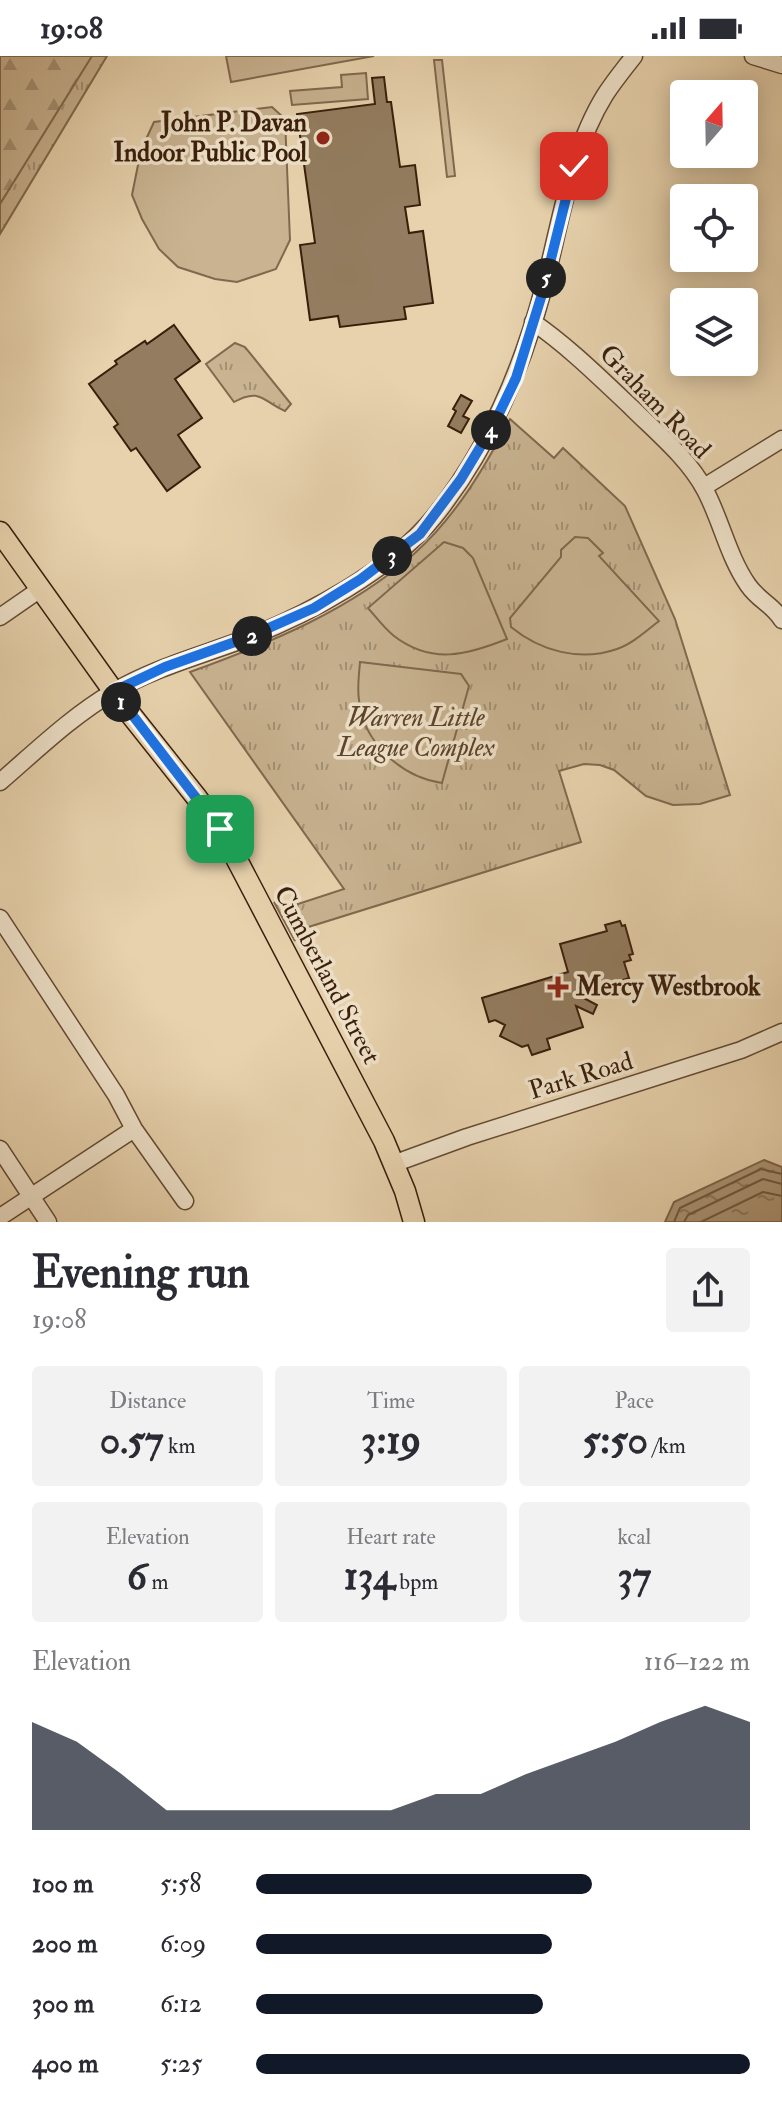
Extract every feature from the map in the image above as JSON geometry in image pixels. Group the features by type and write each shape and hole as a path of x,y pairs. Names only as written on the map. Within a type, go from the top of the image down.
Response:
{"main road":[{"name":"Cumberland Street","path":"0,532 39,590 231,847 384,1141 414,1222"}],"street":[{"path":"0,782 74,718 114,691 165,667 246,638 314,608 361,579 420,534 449,498 493,426 516,378 543,291 574,166 604,96 634,56"},
{"path":"753,56 782,65"},
{"name":"Graham Road","path":"533,322 570,349 678,454 704,487 742,575 755,593 780,613"},
{"path":"704,487 782,439"},
{"path":"0,617 39,590"},
{"path":"0,918 116,1095 134,1129 185,1201"},
{"name":"Park Road","path":"393,1164 467,1137 741,1050 782,1032"},
{"path":"0,1217 134,1129"},
{"path":"0,1149 48,1222"}],"green space":[{"path":"0,56 107,56 0,234"},
{"path":"0,56 92,56 0,204"},
{"path":"226,56 374,56 231,82"},
{"path":"434,60 442,60 455,176 447,177"},
{"path":"366,73 368,99 292,105 290,91 342,87 341,75"},
{"path":"272,107 285,119 290,240 276,269 237,282 215,279 178,267 159,249 132,195 141,150 154,122"},
{"path":"235,343 245,347 291,404 285,411 256,396 234,402 206,364"},
{"name":"Warren Little League Complex","path":"510,419 554,458 563,448 625,506 675,619 730,795 700,804 673,805 646,796 614,770 600,765 584,764 559,771 581,842 299,930 295,941 274,902 281,907 289,907 344,889 190,672 308,623 364,592 390,573 444,523 480,473"},
{"path":"575,537 588,538 603,553 599,556 659,621 623,647 603,653 561,652 535,642 511,627 510,618 561,557 561,550"},
{"path":"444,542 463,548 473,558 507,639 464,653 422,651 394,636 368,608"},
{"path":"360,662 461,674 469,686 442,783 412,773 376,743 362,715 359,700"}],"water":[{"path":"764,1160 782,1167 782,1222 665,1222 674,1202"}],"building":[{"path":"384,77 387,102 391,102 400,167 415,165 420,205 405,207 409,233 423,231 433,303 404,307 406,319 340,327 338,316 310,320 300,245 315,243 297,114 375,104 372,78"},
{"path":"174,325 200,361 175,379 202,418 178,435 200,467 167,491 136,448 131,451 114,427 118,424 89,384 117,364 115,361"},
{"path":"461,395 472,401 463,416 469,419 461,433 448,426"},
{"name":"Mercy Westbrook","path":"620,921 622,926 625,925 633,954 629,955 631,960 624,962 629,978 623,980 625,990 611,994 608,985 576,994 597,1005 593,1014 576,1006 583,1027 547,1039 550,1049 532,1055 528,1045 522,1047 500,1036 505,1025 495,1020 489,1022 482,998 568,972 560,944 607,931 605,925"}],"place":[{"name":"John P. Davan Indoor Public Pool","path":"323,138"},
{"name":"Mercy Westbrook","path":"558,987"}],"route":[{"path":"220,829 114,691 165,667 246,638 314,608 361,579 420,534 461,479 493,426 516,378 543,291 574,166"}]}
